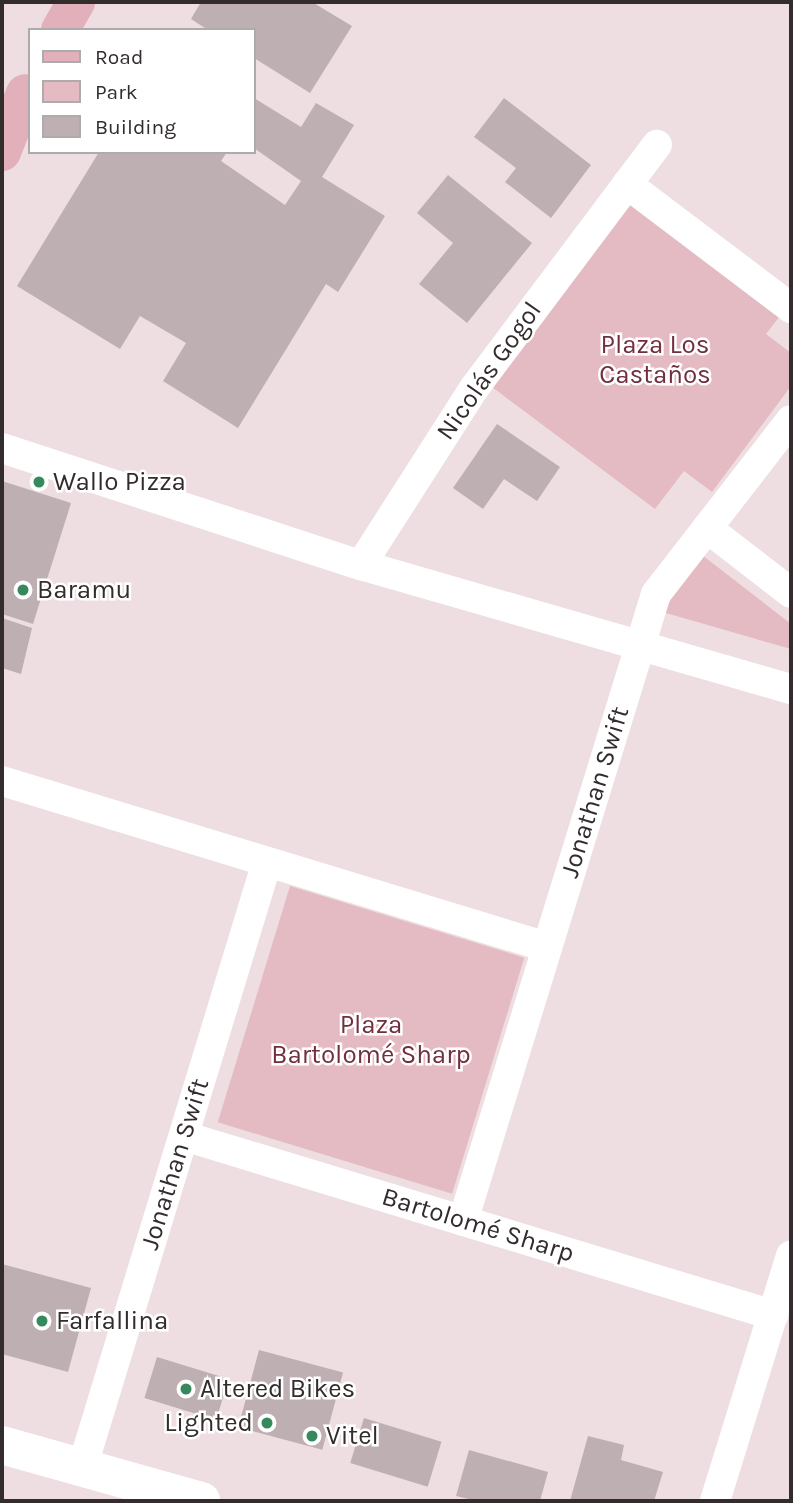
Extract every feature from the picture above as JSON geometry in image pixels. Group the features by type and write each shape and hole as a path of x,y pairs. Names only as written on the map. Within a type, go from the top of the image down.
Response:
{"main road":[{"path":"61,28 76,2"},
{"path":"2,131 27,89"},
{"path":"2,152 27,89"},
{"path":"2,1445 83,1465 201,1501"}],"street":[{"name":"Nicolás Gogol","path":"361,565 475,387 657,145"},
{"path":"627,184 791,308"},
{"path":"640,644 656,594 791,419"},
{"path":"2,448 361,565 791,689"},
{"path":"707,528 791,593"},
{"name":"Jonathan Swift","path":"463,1221 640,644"},
{"path":"2,781 547,947"},
{"name":"Jonathan Swift","path":"83,1465 267,862"},
{"name":"Bartolomé Sharp","path":"184,1136 773,1315"},
{"path":"715,1501 791,1256"}],"green space":[{"name":"Plaza Los Castaños","path":"632,199 783,312 766,334 791,353 791,386 712,492 684,471 655,509 492,387"},
{"path":"702,555 791,624 791,649 659,611"},
{"name":"Plaza Bartolomé Sharp","path":"290,886 524,958 452,1194 218,1122"}],"building":[{"path":"201,2 312,2 352,26 310,93 256,59 256,28 205,28 191,19"},
{"path":"504,98 591,165 551,218 505,182 516,168 474,137"},
{"path":"256,99 301,127 316,103 354,125 322,177 385,216 338,292 326,284 238,428 163,381 186,343 140,316 120,349 17,286 98,154 226,154 221,161 285,205 301,181 256,149"},
{"path":"448,175 532,243 467,323 419,284 453,243 417,213"},
{"path":"497,424 560,467 537,501 504,479 483,509 453,488"},
{"path":"2,481 71,503 33,624 2,614"},
{"path":"2,618 32,628 21,674 2,668"},
{"name":"Farfallina","path":"2,1264 91,1288 68,1372 2,1354"},
{"path":"259,1350 343,1373 322,1450 238,1427"},
{"name":"Altered Bikes","path":"157,1357 229,1379 216,1420 144,1398"},
{"path":"364,1418 441,1442 428,1487 350,1463"},
{"path":"588,1436 624,1445 621,1460 663,1472 654,1501 570,1501"},
{"path":"469,1450 548,1472 540,1501 477,1501 456,1496"}],"place":[{"name":"Wallo Pizza","path":"39,482"},
{"name":"Baramu","path":"23,590"},
{"name":"Farfallina","path":"42,1321"},
{"name":"Altered Bikes","path":"186,1389"},
{"name":"Lighted","path":"267,1423"},
{"name":"Vitel","path":"312,1436"}]}
